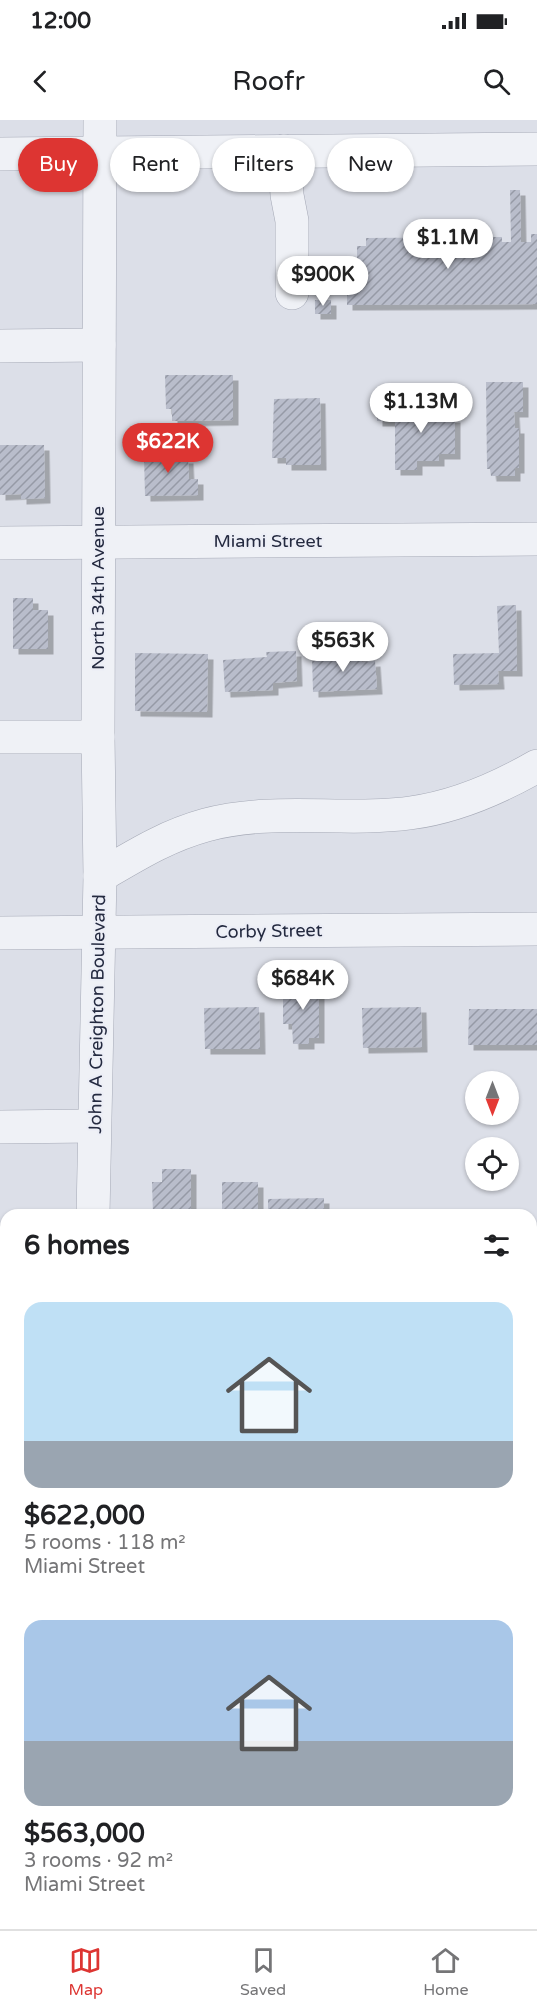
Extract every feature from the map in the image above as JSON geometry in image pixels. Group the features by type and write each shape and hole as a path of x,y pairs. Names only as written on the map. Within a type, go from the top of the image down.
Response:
{"street":[{"name":"North 34th Avenue","path":"100,120 98,542 100,876"},
{"path":"315,151 537,149"},
{"path":"0,153 212,152"},
{"path":"287,192 292,221 292,293"},
{"path":"0,346 99,345"},
{"name":"Miami Street","path":"0,543 537,539"},
{"path":"0,737 98,737"},
{"name":"John A Creighton Boulevard","path":"93,1209 100,876 158,842 208,824 260,817 381,816 411,813 460,802 489,792 537,766"},
{"name":"Corby Street","path":"0,933 537,928"},
{"path":"0,1127 94,1126"}],"building":[{"path":"510,190 520,190 521,242 531,242 531,234 537,234 537,304 347,305 347,276 357,276 357,246 366,246 366,238 502,237 502,242 511,242"},
{"path":"315,300 331,300 331,314 315,314"},
{"path":"165,375 233,375 233,420 172,421 172,409 166,409"},
{"path":"486,382 523,382 523,412 514,412 515,428 519,428 519,468 515,468 515,476 491,476 490,469 487,469"},
{"path":"395,397 417,397 417,404 437,404 437,417 455,417 455,454 439,454 439,461 417,461 417,470 395,470"},
{"path":"320,398 321,465 286,465 286,458 272,458 274,399"},
{"path":"377,409 390,409 390,421 377,421"},
{"path":"0,445 44,445 45,498 21,499 21,494 0,495"},
{"path":"159,445 177,445 177,458 188,458 189,479 198,479 198,495 145,496 144,455 159,455"},
{"path":"13,598 33,598 33,610 48,610 48,649 13,649"},
{"path":"516,605 517,671 498,671 499,684 454,685 453,654 499,653 497,606"},
{"path":"296,651 297,681 273,683 273,690 225,692 223,660 267,657 266,652"},
{"path":"135,653 208,654 207,712 135,711"},
{"path":"362,653 362,662 375,661 377,689 313,692 312,655"},
{"path":"296,980 319,980 319,1038 309,1038 309,1044 293,1044 292,1024 283,1024 283,989 296,989"},
{"path":"259,1007 260,1049 205,1049 204,1008"},
{"path":"421,1007 422,1047 363,1048 362,1008"},
{"path":"469,1009 537,1009 537,1045 468,1045"},
{"path":"162,1169 191,1169 191,1209 153,1209 152,1182 162,1182"},
{"path":"222,1182 258,1182 258,1209 222,1209"},
{"path":"324,1198 324,1209 268,1209 268,1199"}]}
